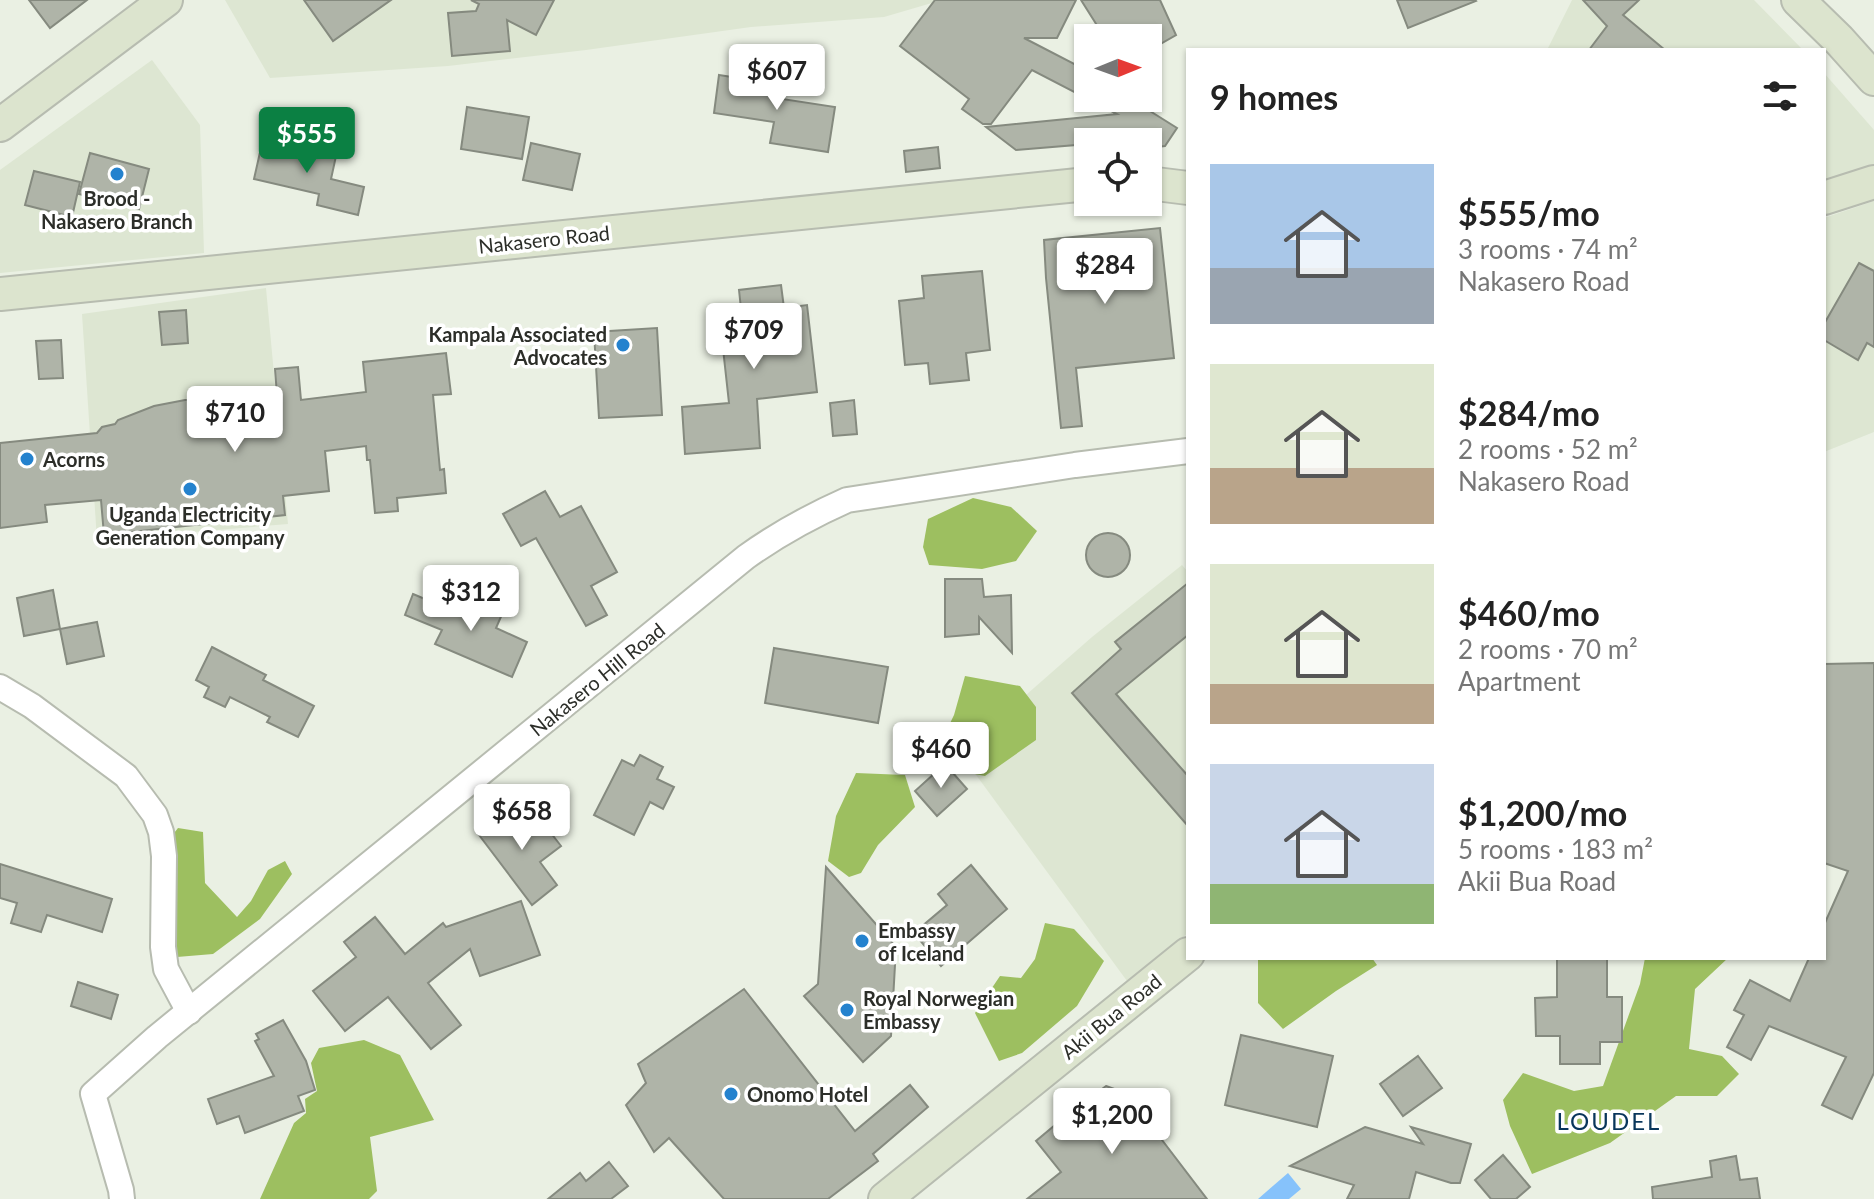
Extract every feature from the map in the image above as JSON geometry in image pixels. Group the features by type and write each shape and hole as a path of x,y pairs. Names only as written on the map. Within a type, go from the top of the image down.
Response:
{"street":[{"path":"0,125 166,0"},
{"path":"1798,0 1874,79"},
{"path":"1826,197 1874,182"},
{"name":"Nakasero Road","path":"0,294 1074,185"},
{"path":"1162,185 1186,188"},
{"name":"Nakasero Hill Road","path":"122,1199 93,1094 157,1037 733,567 779,533 847,500 1186,451"},
{"path":"0,687 32,706 126,776 155,815 164,856 163,947 166,969 189,1012"},
{"name":"Akii Bua Road","path":"885,1199 1186,956"}],"shaded area":[{"path":"225,0 942,0 884,17 751,27 448,66 270,78"},
{"path":"1572,0 1754,0 1801,48 1548,48"},
{"path":"152,60 200,125 204,253 0,273 0,170"},
{"path":"1826,75 1874,130 1874,166 1826,181"},
{"path":"1874,201 1874,432 1826,451 1826,217"},
{"path":"266,288 288,524 97,540 82,314"},
{"path":"1182,565 1186,570 1186,935 1127,981 960,753 1092,637"}],"green space":[{"path":"973,498 1011,507 1037,531 1016,561 982,569 929,565 923,547 928,519"},
{"path":"965,676 1020,686 1036,707 1036,740 985,776 960,771 937,750 954,715"},
{"path":"856,773 905,775 915,807 878,845 861,873 849,877 828,861 836,816"},
{"path":"178,828 203,832 205,883 237,917 251,901 268,870 285,861 292,874 260,919 213,954 177,957 166,942 171,837"},
{"path":"1045,923 1074,929 1104,961 1077,1006 1022,1053 999,1061 975,1013 1000,976 1021,978 1035,959"},
{"path":"1258,960 1373,960 1377,965 1283,1029 1258,1003"},
{"path":"1645,960 1726,960 1695,989 1689,1049 1722,1056 1739,1074 1717,1096 1676,1096 1610,1143 1532,1174 1510,1126 1503,1100 1523,1073 1574,1091 1603,1086 1640,984"},
{"path":"364,1040 400,1055 434,1120 370,1137 377,1191 369,1199 260,1199 294,1123 306,1113 305,1099 317,1091 311,1063 319,1048"}],"water":[{"path":"1288,1173 1301,1189 1289,1199 1258,1199"}],"building":[{"path":"29,0 87,0 50,28"},
{"path":"304,0 391,0 333,41"},
{"path":"471,0 554,0 536,35 507,20 510,51 452,56 448,13 476,11 479,4"},
{"path":"935,0 1076,0 1057,38 1024,38 1074,64 1074,92 1032,70 991,124 983,124 962,109 969,99 900,46"},
{"path":"1081,0 1160,0 1176,35 1162,43 1162,24 1096,24"},
{"path":"1397,0 1475,0 1476,1 1408,28"},
{"path":"1583,0 1639,0 1623,15 1663,48 1590,48 1607,26"},
{"path":"719,75 784,85 782,99 835,107 828,152 770,143 774,122 714,113"},
{"path":"467,107 529,117 522,159 461,149"},
{"path":"1113,112 1152,112 1177,128 1165,146 1162,146 1162,128 1074,128 1074,145 1016,150 986,127 1117,114"},
{"path":"263,139 336,156 331,179 364,187 358,215 317,205 319,194 254,179"},
{"path":"531,143 580,154 572,190 523,180"},
{"path":"938,147 940,168 906,172 904,151"},
{"path":"90,153 149,169 139,209 79,194"},
{"path":"34,171 80,182 72,217 25,205"},
{"path":"1160,228 1174,358 1076,368 1082,426 1061,428 1044,240"},
{"path":"1859,263 1874,271 1874,347 1867,343 1858,360 1826,341 1826,321"},
{"path":"982,271 990,350 966,353 969,380 930,384 928,363 905,365 899,301 924,298 922,276"},
{"path":"781,285 784,308 807,305 817,392 757,399 760,448 685,454 682,407 729,403 720,321 742,318 739,290"},
{"path":"186,310 188,343 162,345 159,312"},
{"path":"657,328 662,415 599,418 594,332"},
{"path":"61,340 63,378 39,379 36,341"},
{"path":"446,353 451,394 433,395 440,470 444,469 446,493 397,498 398,511 375,513 366,446 325,451 329,491 283,496 285,515 104,535 101,500 45,505 47,522 0,528 0,443 97,433 102,427 154,406 185,400 219,400 254,411 278,408 275,369 298,367 301,400 366,392 363,362"},
{"path":"854,400 857,434 833,436 830,403"},
{"path":"545,491 560,517 581,506 617,572 591,586 607,615 586,626 536,538 521,546 503,514"},
{"path":"1108,533 1124,539 1130,555 1124,571 1108,577 1092,571 1086,555 1092,539"},
{"path":"945,579 982,579 984,597 1011,595 1012,653 979,617 979,634 945,637"},
{"path":"1186,585 1186,637 1116,694 1186,774 1186,824 1072,693 1121,649 1115,642"},
{"path":"53,590 60,629 24,636 17,598"},
{"path":"413,594 458,613 465,596 503,612 496,628 527,642 512,677 435,644 442,630 405,615"},
{"path":"97,622 104,656 67,664 60,629"},
{"path":"212,647 266,675 263,680 314,706 298,737 267,722 270,717 230,697 225,707 204,697 209,687 196,680"},
{"path":"774,648 888,667 878,723 765,703"},
{"path":"1874,663 1874,1073 1852,1119 1822,1105 1846,1057 1769,1026 1751,1060 1727,1047 1744,1015 1734,1010 1750,980 1790,1001 1808,960 1826,960 1826,920 1848,871 1826,864 1826,664"},
{"path":"640,755 663,767 657,779 674,787 663,809 650,802 634,835 594,815 622,760 634,766"},
{"path":"945,764 967,789 937,816 915,791"},
{"path":"533,810 561,846 540,862 557,885 532,905 476,831 502,811 513,826"},
{"path":"0,864 112,899 102,932 47,915 41,932 11,923 17,903 0,898"},
{"path":"971,865 1007,909 941,966 914,933 947,905 938,894"},
{"path":"826,867 896,947 891,1036 863,1062 804,996 818,984"},
{"path":"521,901 540,955 480,976 470,949 428,983 461,1025 431,1049 388,997 345,1031 313,991 356,957 344,942 375,917 405,954 443,923 446,927"},
{"path":"1557,960 1607,960 1607,997 1622,997 1622,1042 1600,1042 1600,1064 1560,1064 1560,1036 1536,1036 1535,998 1557,997"},
{"path":"78,982 118,995 111,1019 71,1006"},
{"name":"Onomo Hotel","path":"744,989 855,1131 910,1085 928,1107 873,1154 878,1161 828,1199 724,1199 669,1138 654,1152 626,1105 646,1083 638,1064"},
{"path":"283,1020 306,1061 315,1090 298,1096 304,1111 245,1133 239,1116 217,1124 208,1099 274,1076 255,1041 259,1039 256,1034"},
{"path":"1241,1035 1333,1056 1317,1127 1225,1105"},
{"path":"1418,1056 1442,1088 1403,1116 1380,1084"},
{"path":"1106,1086 1123,1092 1145,1125 1149,1123 1207,1199 1027,1199 1061,1172 1036,1141"},
{"path":"1365,1127 1423,1144 1411,1127 1471,1144 1460,1183 1416,1172 1409,1199 1347,1199 1354,1185 1290,1166"},
{"path":"1503,1155 1530,1187 1516,1199 1491,1199 1475,1180"},
{"path":"1736,1156 1740,1180 1757,1178 1760,1199 1653,1199 1652,1187 1712,1177 1710,1161"},
{"path":"609,1162 628,1186 611,1199 548,1199 580,1173 586,1181"}],"place":[{"name":"Brood - Nakasero Branch","path":"117,174"},
{"name":"Kampala Associated Advocates","path":"623,345"},
{"name":"Acorns","path":"27,459"},
{"name":"Uganda Electricity Generation Company","path":"190,489"},
{"name":"Embassy of Iceland","path":"862,941"},
{"name":"Royal Norwegian Embassy","path":"847,1010"},
{"name":"Onomo Hotel","path":"731,1094"}],"district":[{"name":"LOUDEL","path":"1609,1120"}]}
